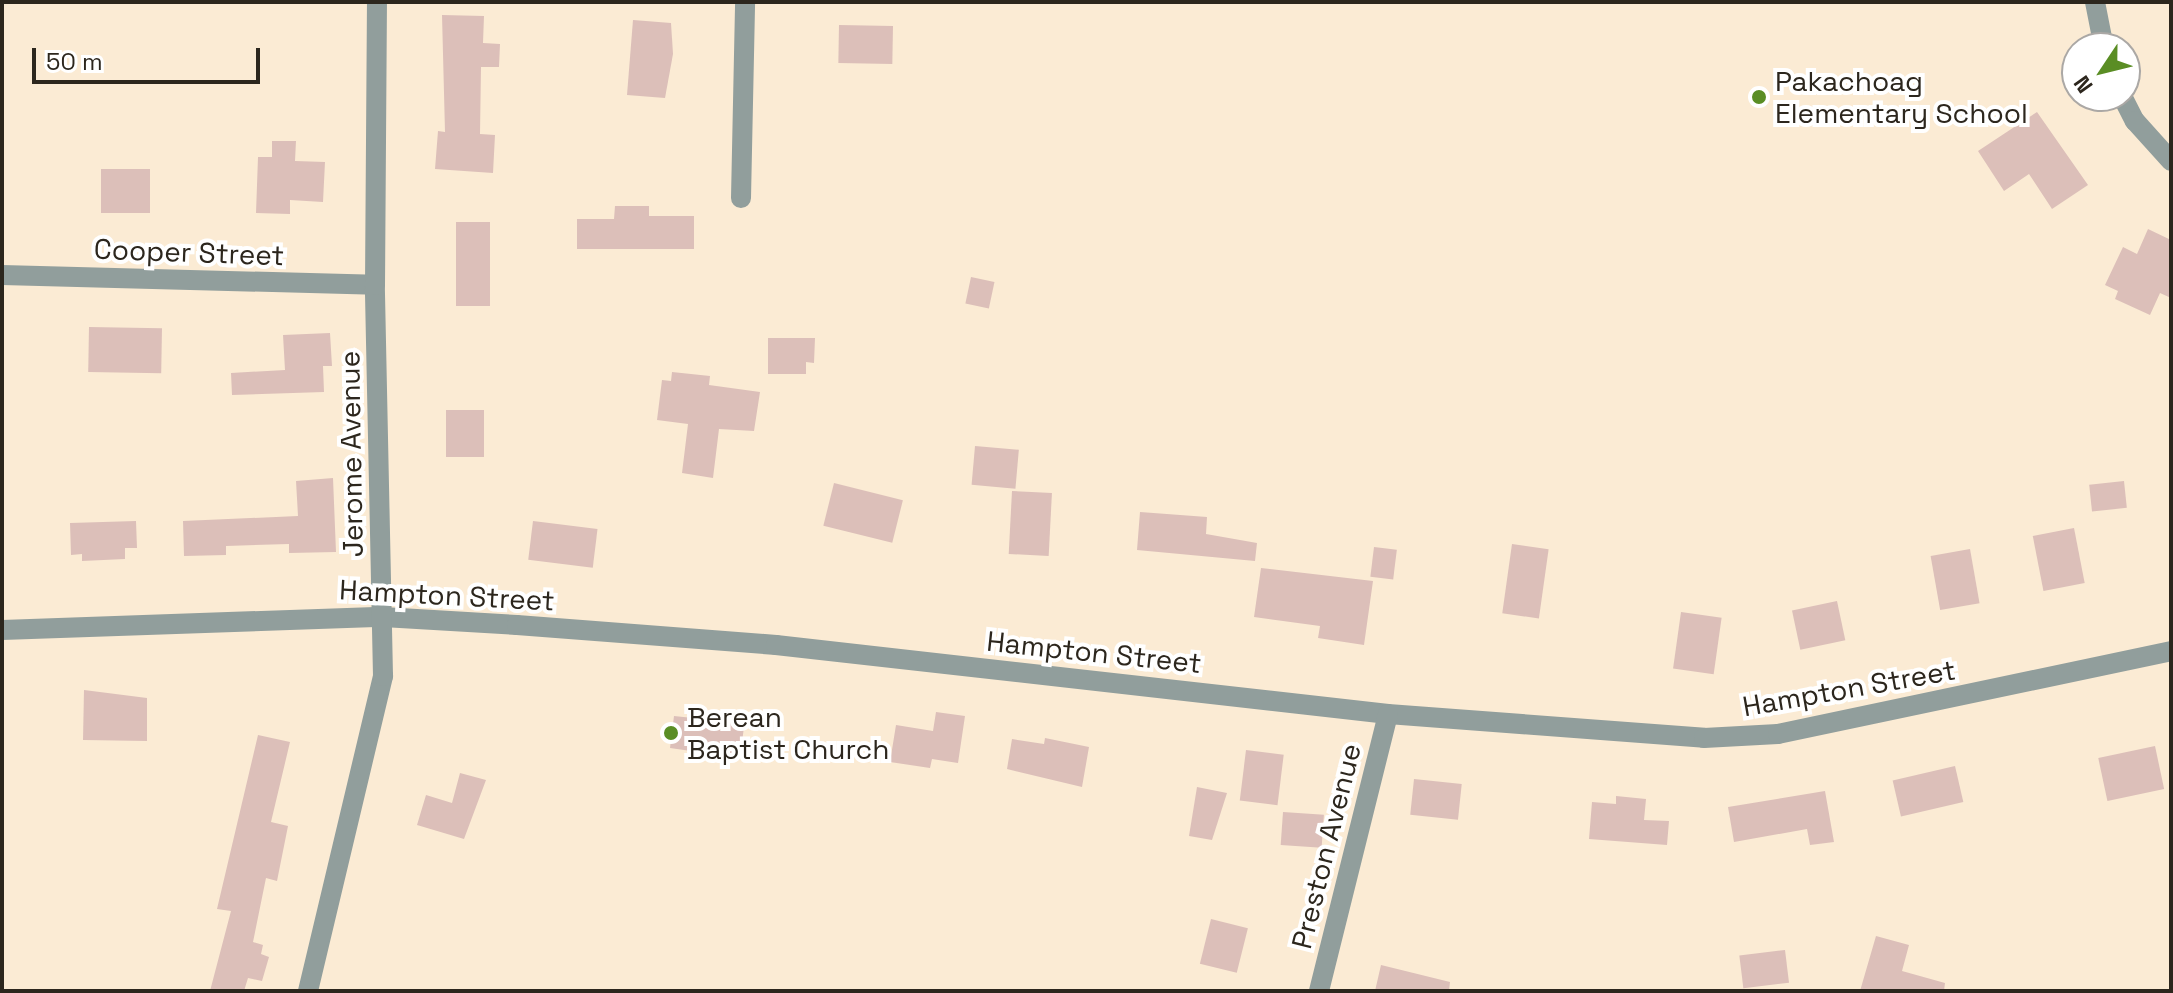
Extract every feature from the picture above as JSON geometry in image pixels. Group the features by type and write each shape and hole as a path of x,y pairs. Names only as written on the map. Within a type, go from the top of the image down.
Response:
{"street":[{"name":"Jerome Avenue","path":"308,991 383,676 375,285 377,2"},
{"path":"741,198 745,2"},
{"path":"2095,2 2101,32"},
{"path":"2130,112 2171,161"},
{"name":"Cooper Street","path":"2,275 375,285"},
{"name":"Hampton Street","path":"2,630 383,617 776,645 1388,714 1704,738 1778,734 2171,651"},
{"name":"Preston Avenue","path":"1319,991 1388,714"}],"building":[{"path":"442,15 484,16 483,43 500,44 499,67 481,67 480,134 495,135 493,173 435,169 438,131 445,132"},
{"path":"633,20 671,23 673,54 665,98 627,95"},
{"path":"839,25 893,26 892,64 838,63"},
{"path":"2037,112 2088,185 2052,209 2029,174 2004,191 1978,151"},
{"path":"272,141 296,141 295,161 325,162 323,202 290,200 290,214 256,213 258,157 272,157"},
{"path":"101,169 150,169 150,213 101,213"},
{"path":"615,206 649,206 649,216 694,216 694,249 577,249 577,219 614,219"},
{"path":"456,222 490,222 490,306 456,306"},
{"path":"2148,229 2171,240 2171,298 2160,293 2150,315 2115,299 2118,291 2105,285 2123,247 2137,254"},
{"path":"971,277 994,282 989,308 965,303"},
{"path":"89,327 162,328 161,373 88,372"},
{"path":"330,333 332,366 323,366 324,392 232,395 231,373 285,370 283,335"},
{"path":"768,338 815,338 814,363 806,362 806,374 768,374"},
{"path":"672,372 710,376 709,385 760,392 754,431 719,429 713,478 682,473 688,424 657,420 662,380 671,381"},
{"path":"446,410 484,410 484,457 446,457"},
{"path":"975,446 1019,450 1015,489 972,485"},
{"path":"333,478 336,552 289,553 289,544 226,546 226,555 184,556 183,521 298,516 296,481"},
{"path":"2124,481 2127,508 2092,512 2089,485"},
{"path":"834,483 903,500 892,543 823,526"},
{"path":"1012,491 1052,493 1049,556 1009,554"},
{"path":"1140,512 1207,517 1206,534 1257,543 1255,561 1137,550"},
{"path":"136,521 137,548 125,548 125,559 82,561 82,554 71,555 70,523"},
{"path":"533,521 598,529 593,568 528,560"},
{"path":"2074,528 2085,583 2043,591 2033,536"},
{"path":"1512,544 1549,549 1539,618 1502,613"},
{"path":"1374,547 1397,550 1393,580 1370,577"},
{"path":"1970,549 1980,603 1940,610 1931,556"},
{"path":"1261,568 1373,581 1364,645 1318,638 1320,626 1254,617"},
{"path":"1837,601 1845,640 1800,650 1792,611"},
{"path":"1681,612 1722,618 1714,674 1673,668"},
{"path":"84,690 147,698 147,741 83,740"},
{"path":"936,712 965,716 958,763 932,759 930,768 890,762 896,725 933,731"},
{"path":"694,713 745,719 740,758 670,748 674,716 693,718"},
{"path":"258,735 290,742 271,822 288,826 277,881 266,878 253,942 263,945 261,954 269,957 262,981 248,978 244,991 210,991 231,911 217,909"},
{"path":"1045,738 1089,747 1082,787 1007,769 1012,739 1044,744"},
{"path":"2155,746 2164,789 2107,801 2098,758"},
{"path":"1246,750 1284,755 1278,805 1240,801"},
{"path":"1955,766 1963,802 1901,816 1893,780"},
{"path":"460,773 486,780 464,839 417,825 426,795 452,803"},
{"path":"1414,779 1462,784 1458,820 1410,815"},
{"path":"1197,787 1227,793 1212,840 1189,836"},
{"path":"1825,791 1834,842 1810,845 1807,829 1734,842 1728,807"},
{"path":"1616,796 1646,799 1644,820 1669,821 1667,845 1589,839 1592,802 1616,804"},
{"path":"1283,812 1324,815 1322,848 1281,845"},
{"path":"1211,919 1248,928 1237,973 1200,964"},
{"path":"1876,936 1909,945 1902,971 1945,983 1944,991 1860,991"},
{"path":"1785,950 1789,983 1743,988 1739,956"},
{"path":"1381,965 1450,982 1449,991 1375,991"}],"place":[{"name":"Pakachoag Elementary School","path":"1759,97"},
{"name":"Berean Baptist Church","path":"671,733"}]}
